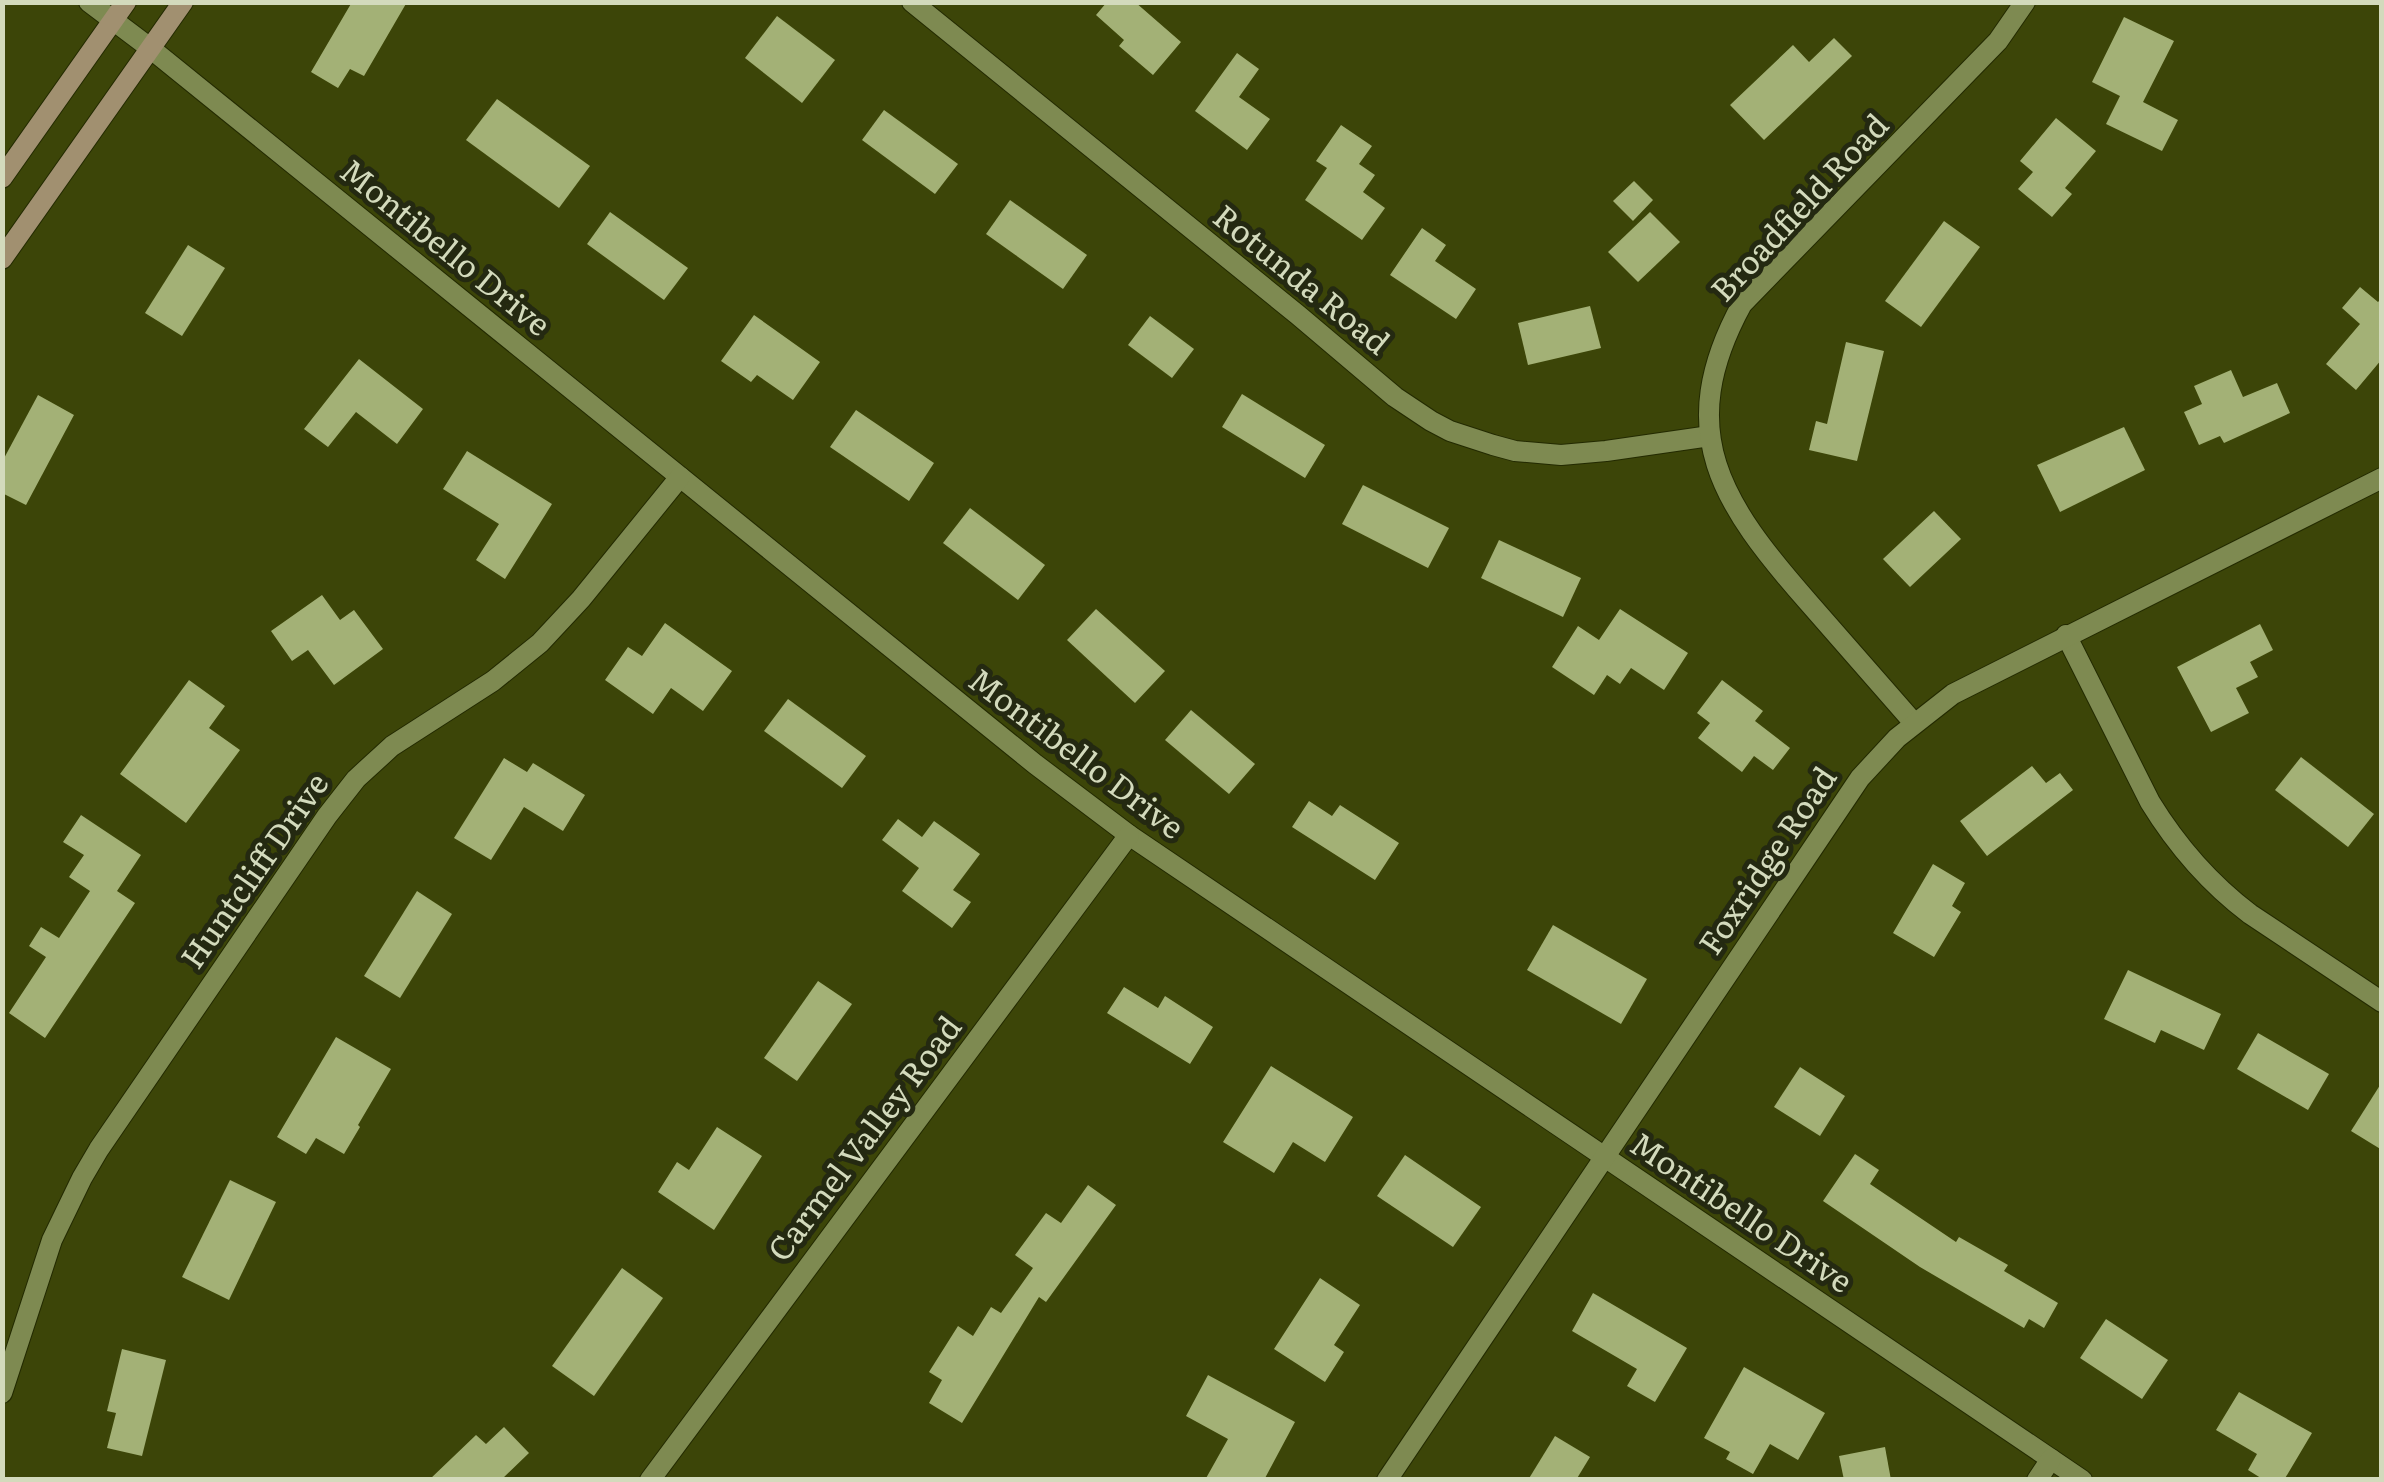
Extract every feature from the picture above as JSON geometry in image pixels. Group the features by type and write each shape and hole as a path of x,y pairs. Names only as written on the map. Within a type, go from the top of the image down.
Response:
{"main road":[{"path":"2,259 183,2"},
{"path":"2,178 120,11"}],"street":[{"name":"Montibello Drive","path":"89,2 120,11 150,48 1129,835 2082,1480"},
{"name":"Rotunda Road","path":"912,2 1395,397 1431,421 1493,446 1561,454 1710,436"},
{"name":"Broadfield Road","path":"1914,723 1747,528 1719,472 1710,436 1710,384 1728,330 1742,304 1998,42 2025,2"},
{"name":"Huntcliff Drive","path":"2,1393 48,1252 82,1178 327,816 356,779 392,746 493,681 540,643 680,477"},
{"name":"Foxridge Road","path":"1387,1480 1860,778 1914,723 1952,694 2382,478"},
{"path":"2066,635 2150,802 2194,864 2250,914 2382,1002"},
{"name":"Carmel Valley Road","path":"650,1480 1129,835"},
{"path":"2038,1480 2051,1459"}],"building":[{"path":"352,2 407,2 364,76 350,69 338,88 311,72"},
{"path":"1107,2 1135,2 1181,42 1153,75 1119,46 1124,40 1096,15"},
{"path":"777,16 835,60 802,103 745,58"},
{"path":"2124,17 2174,41 2143,102 2178,120 2162,151 2106,124 2120,96 2092,82"},
{"path":"1834,38 1852,56 1764,140 1730,105 1793,45 1809,62"},
{"path":"1237,53 1259,69 1239,97 1270,119 1247,150 1195,111"},
{"path":"497,99 590,166 559,208 466,140"},
{"path":"884,110 958,164 935,194 862,140"},
{"path":"2056,118 2096,151 2065,188 2072,194 2052,217 2018,189 2033,172 2020,161"},
{"path":"1341,125 1372,146 1359,164 1375,175 1363,192 1385,208 1362,240 1305,200 1327,168 1316,161"},
{"path":"1634,181 1653,200 1633,221 1613,201"},
{"path":"1010,200 1087,255 1063,289 986,234"},
{"path":"610,212 688,268 664,300 587,244"},
{"path":"1650,212 1680,242 1638,282 1608,252"},
{"path":"1944,221 1980,247 1921,327 1885,301"},
{"path":"1422,228 1446,245 1435,261 1476,289 1456,319 1390,275"},
{"path":"188,245 225,268 182,336 145,313"},
{"path":"2360,287 2378,302 2382,298 2382,359 2356,390 2326,364 2360,324 2342,308"},
{"path":"1590,306 1601,348 1528,365 1518,323"},
{"path":"754,315 820,362 793,400 757,375 751,382 721,361"},
{"path":"1150,316 1194,349 1172,378 1128,345"},
{"path":"1846,342 1884,351 1857,461 1809,450 1816,421 1827,424"},
{"path":"359,359 423,409 397,444 356,412 328,447 304,429"},
{"path":"2231,370 2243,397 2277,383 2290,413 2224,443 2220,436 2199,445 2184,412 2202,404 2194,386"},
{"path":"1242,394 1325,445 1305,478 1222,427"},
{"path":"38,395 74,415 26,505 2,493 2,462"},
{"path":"856,410 934,463 909,501 830,447"},
{"path":"2124,427 2145,470 2060,512 2037,465"},
{"path":"467,451 552,504 505,579 476,560 499,524 443,489"},
{"path":"1363,485 1449,528 1428,568 1342,524"},
{"path":"970,508 1045,565 1018,600 943,543"},
{"path":"1934,511 1961,539 1910,587 1883,559"},
{"path":"1499,540 1581,578 1563,617 1481,578"},
{"path":"322,595 340,620 354,610 383,649 334,685 308,650 292,661 271,631"},
{"path":"1096,609 1165,671 1135,703 1067,640"},
{"path":"1620,609 1688,653 1664,690 1631,668 1620,684 1607,675 1594,695 1552,667 1578,626 1599,640"},
{"path":"665,623 732,671 703,711 671,688 653,714 605,680 628,647 642,656"},
{"path":"2260,624 2273,650 2250,662 2258,677 2236,688 2249,713 2211,732 2177,667"},
{"path":"189,680 225,706 209,728 240,750 186,823 120,774"},
{"path":"1722,680 1763,711 1755,721 1790,748 1773,770 1754,756 1742,772 1698,738 1710,723 1697,713"},
{"path":"788,699 866,756 842,788 764,731"},
{"path":"1191,710 1255,764 1229,794 1165,740"},
{"path":"2301,757 2374,814 2348,847 2275,790"},
{"path":"504,758 527,772 533,763 585,795 563,831 524,807 491,860 454,838"},
{"path":"2032,766 2046,783 2060,773 2073,790 1987,856 1960,821"},
{"path":"1309,801 1332,816 1340,805 1399,843 1375,880 1292,827"},
{"path":"81,815 141,855 117,891 135,903 45,1038 9,1013 46,957 29,946 41,927 59,938 90,891 69,877 84,855 63,842"},
{"path":"898,819 922,837 934,821 980,854 953,890 971,902 952,928 902,891 919,868 882,840"},
{"path":"1933,864 1965,883 1952,906 1961,912 1934,957 1893,933"},
{"path":"417,891 452,914 400,998 364,976"},
{"path":"1553,925 1647,979 1621,1024 1527,970"},
{"path":"2128,970 2221,1014 2204,1050 2161,1030 2155,1043 2104,1019"},
{"path":"818,981 852,1004 797,1081 764,1058"},
{"path":"1124,987 1158,1008 1165,996 1213,1027 1190,1064 1107,1013"},
{"path":"2258,1033 2329,1074 2308,1110 2237,1069"},
{"path":"336,1037 391,1069 344,1154 316,1138 306,1154 277,1137"},
{"path":"1271,1066 1353,1117 1325,1162 1293,1142 1274,1173 1223,1142"},
{"path":"1800,1067 1845,1096 1820,1136 1774,1107"},
{"path":"2382,1082 2382,1150 2351,1131"},
{"path":"717,1127 762,1156 714,1230 658,1192 677,1162 689,1170"},
{"path":"1855,1154 1879,1170 1870,1184 1956,1242 1959,1237 2008,1265 2004,1271 2058,1303 2044,1328 2029,1319 2024,1328 1920,1267 1823,1201"},
{"path":"1405,1155 1481,1207 1453,1247 1377,1196"},
{"path":"230,1180 276,1202 229,1300 182,1277"},
{"path":"1088,1185 1116,1205 1046,1302 1039,1297 962,1423 929,1403 942,1380 929,1372 958,1326 973,1336 991,1307 1001,1313 1033,1268 1015,1255 1046,1213 1061,1223"},
{"path":"622,1268 663,1298 594,1396 552,1366"},
{"path":"1320,1278 1360,1305 1334,1345 1344,1352 1325,1382 1274,1349"},
{"path":"1593,1293 1687,1348 1655,1402 1627,1386 1637,1369 1572,1331"},
{"path":"2106,1319 2168,1360 2142,1399 2080,1358"},
{"path":"122,1349 166,1360 142,1456 107,1448 116,1413 107,1411"},
{"path":"1744,1367 1825,1413 1798,1460 1770,1444 1753,1474 1726,1459 1730,1452 1704,1438"},
{"path":"1208,1375 1295,1422 1264,1480 1205,1480 1228,1439 1186,1416"},
{"path":"2239,1392 2312,1433 2284,1480 2264,1480 2248,1470 2257,1454 2216,1430"},
{"path":"504,1427 529,1453 501,1480 429,1480 476,1435 486,1444"},
{"path":"1555,1436 1590,1457 1576,1480 1528,1480"},
{"path":"1885,1447 1891,1480 1844,1480 1839,1456"}]}
